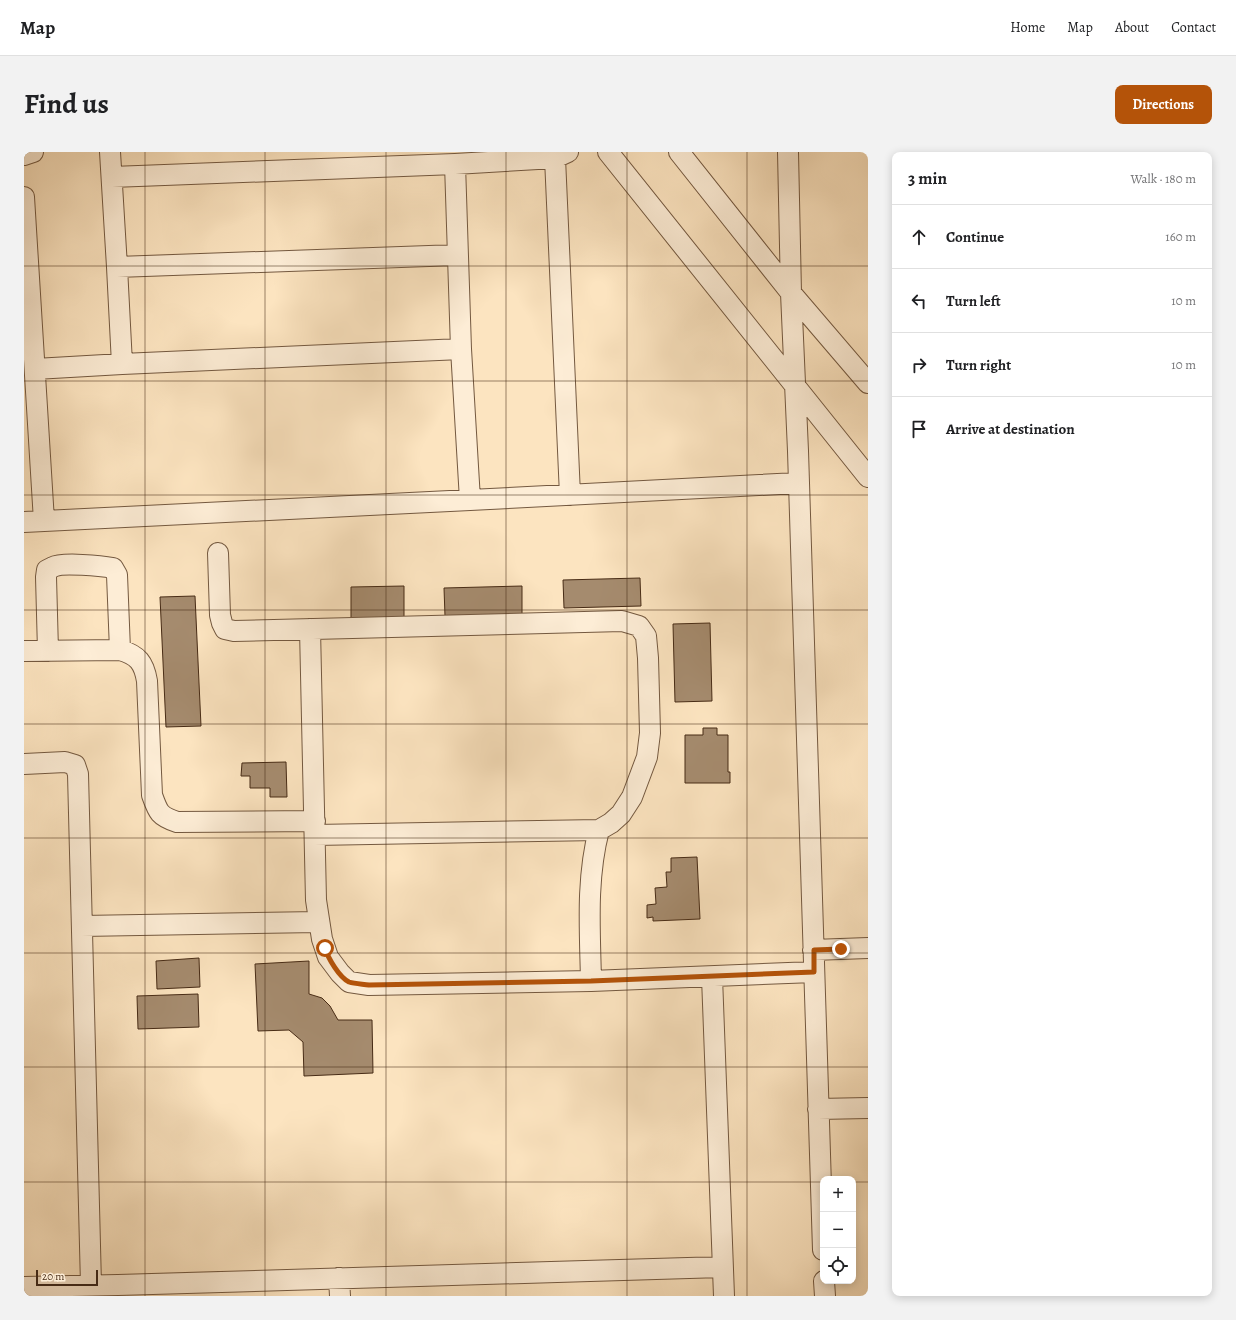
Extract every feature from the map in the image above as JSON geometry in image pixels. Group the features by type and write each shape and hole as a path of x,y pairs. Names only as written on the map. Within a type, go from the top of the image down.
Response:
{"street":[{"path":"24,155 33,152"},
{"path":"110,152 122,364"},
{"path":"608,152 868,477"},
{"path":"678,152 791,293 868,384"},
{"path":"788,152 791,293 823,1248"},
{"path":"112,177 455,164 561,155 570,495"},
{"path":"455,164 461,350 470,500"},
{"path":"24,197 44,521"},
{"path":"117,267 457,254"},
{"path":"35,369 461,350"},
{"path":"24,522 798,483"},
{"path":"24,651 120,650 130,653 138,659 145,669 147,681 152,795 158,812 165,818 177,822 315,828 599,830 611,823 621,814 632,797 647,757 650,733 646,636 639,626 622,621 234,631 226,629 222,623 220,615 218,553"},
{"path":"48,651 47,570 53,566 63,565 105,566 113,568 117,575 120,650"},
{"path":"310,629 316,900 318,922 328,957 340,973 350,982 369,985 591,981 814,972"},
{"path":"24,764 64,762 75,765 78,774 91,1285"},
{"path":"591,981 590,896 593,852 599,830"},
{"path":"82,926 318,922"},
{"path":"814,950 868,948"},
{"path":"712,977 724,1296"},
{"path":"818,1109 868,1108"},
{"path":"24,1287 91,1285 118,1291 340,1287 722,1267"},
{"path":"824,1284 825,1296"}],"building":[{"path":"640,578 641,606 564,608 563,580"},
{"path":"404,586 404,619 351,620 351,587"},
{"path":"522,586 522,614 445,616 444,588"},
{"path":"195,596 201,726 166,727 160,597"},
{"path":"710,623 712,701 675,702 673,624"},
{"path":"703,728 717,728 717,735 728,735 728,772 730,772 730,783 685,783 685,735 703,735"},
{"path":"286,762 287,797 270,797 270,788 250,788 250,776 241,776 242,763"},
{"path":"697,857 700,919 653,921 653,917 647,918 647,905 656,904 655,888 667,887 666,872 671,872 671,858"},
{"path":"199,958 200,987 157,989 156,961"},
{"path":"309,961 309,994 322,998 330,1006 338,1020 372,1020 373,1073 304,1076 303,1042 289,1030 258,1031 255,964"},
{"path":"198,994 199,1027 138,1029 137,996"}],"route":[{"path":"325,948 328,957 340,973 350,982 369,985 591,981 814,972 814,950 841,949"}]}
